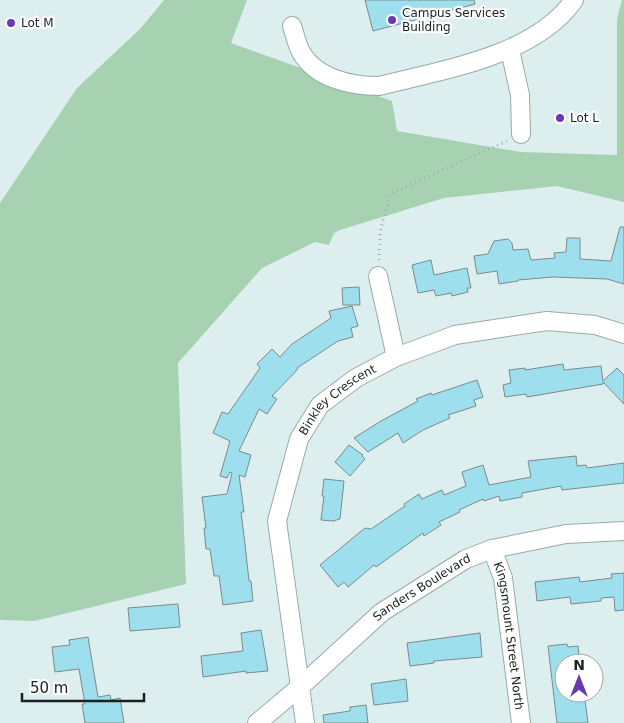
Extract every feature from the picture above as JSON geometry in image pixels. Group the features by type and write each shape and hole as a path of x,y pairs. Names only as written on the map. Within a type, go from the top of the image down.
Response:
{"street":[{"path":"292,26 301,53 314,68 336,80 364,86 380,86 510,50 564,14 574,0"},
{"path":"510,50 520,95 521,134"},
{"path":"378,276 396,357"},
{"name":"Binkley Crescent","path":"305,723 277,521 299,439 320,405 356,378 396,357 455,335 547,321 595,325 624,334"},
{"name":"Sanders Boulevard","path":"257,723 300,687 382,612 466,559 492,549 566,534 624,531"},
{"name":"Kingsmount Street North","path":"492,549 503,578 521,723"}],"path":[{"path":"378,276 380,232 390,194 521,134"}],"green space":[{"path":"164,0 247,0 231,43 392,101 397,131 521,152 617,155 617,19 622,0 624,0 624,202 557,186 444,198 340,230 334,233 329,245 315,242 262,268 178,363 186,584 35,621 0,620 0,203 77,88 140,29"}],"building":[{"name":"Campus Services Building","path":"365,0 474,0 475,4 373,31"},
{"path":"620,227 624,227 624,284 607,279 553,277 518,280 499,284 497,271 477,274 474,256 488,254 494,241 508,239 512,243 513,250 528,249 531,260 555,258 554,253 566,252 567,238 580,238 580,259 611,261"},
{"path":"431,260 434,275 467,268 471,288 467,288 468,292 452,296 451,293 436,296 434,290 418,293 412,265"},
{"path":"359,287 360,305 343,305 342,288"},
{"path":"352,306 358,326 351,328 353,337 338,341 297,368 272,396 277,399 267,414 259,409 239,451 251,455 245,477 239,475 244,512 241,512 253,601 223,605 219,576 214,576 210,549 206,549 204,528 206,528 202,497 227,494 232,473 230,472 227,478 220,476 230,441 213,433 222,412 228,414 260,368 257,364 272,349 280,357 292,344 331,318 329,311"},
{"path":"563,364 564,370 601,366 603,381 617,368 624,375 624,404 603,382 603,384 527,397 526,394 505,397 503,385 511,383 509,370 525,368 525,370"},
{"path":"477,380 483,397 474,400 476,406 448,415 450,418 423,430 403,443 398,433 368,452 354,438 418,401 416,399"},
{"path":"349,445 363,455 365,459 350,476 335,462"},
{"path":"576,456 577,466 586,465 587,468 624,463 624,483 562,490 561,486 522,493 522,497 500,501 499,496 484,501 483,499 439,522 441,525 424,536 423,533 376,567 374,565 348,587 344,582 338,587 320,565 365,528 371,529 419,494 422,499 442,490 444,495 466,486 462,472 483,465 489,485 531,477 528,461"},
{"path":"324,479 344,481 340,519 333,521 321,520"},
{"path":"624,573 624,610 615,611 614,597 601,598 601,601 571,604 570,597 537,601 535,582 579,577 580,582 612,578 611,574"},
{"path":"178,604 180,627 130,631 128,608"},
{"path":"261,630 268,671 246,673 246,671 203,677 201,656 243,651 241,633"},
{"path":"480,633 482,657 434,661 434,663 410,666 407,643"},
{"path":"88,637 98,697 110,695 111,700 120,698 124,723 85,723 82,704 85,704 79,669 55,672 52,647 70,645 69,640"},
{"path":"567,644 568,647 578,646 579,653 554,653 554,697 548,646"},
{"path":"406,679 408,701 374,705 371,684"},
{"path":"555,703 585,703 588,723 557,723"},
{"path":"366,705 368,723 324,723 323,715 350,711 350,707"}],"place":[{"name":"Campus Services Building","path":"392,20"},
{"name":"Lot M","path":"11,23"},
{"name":"Lot L","path":"560,118"}]}
